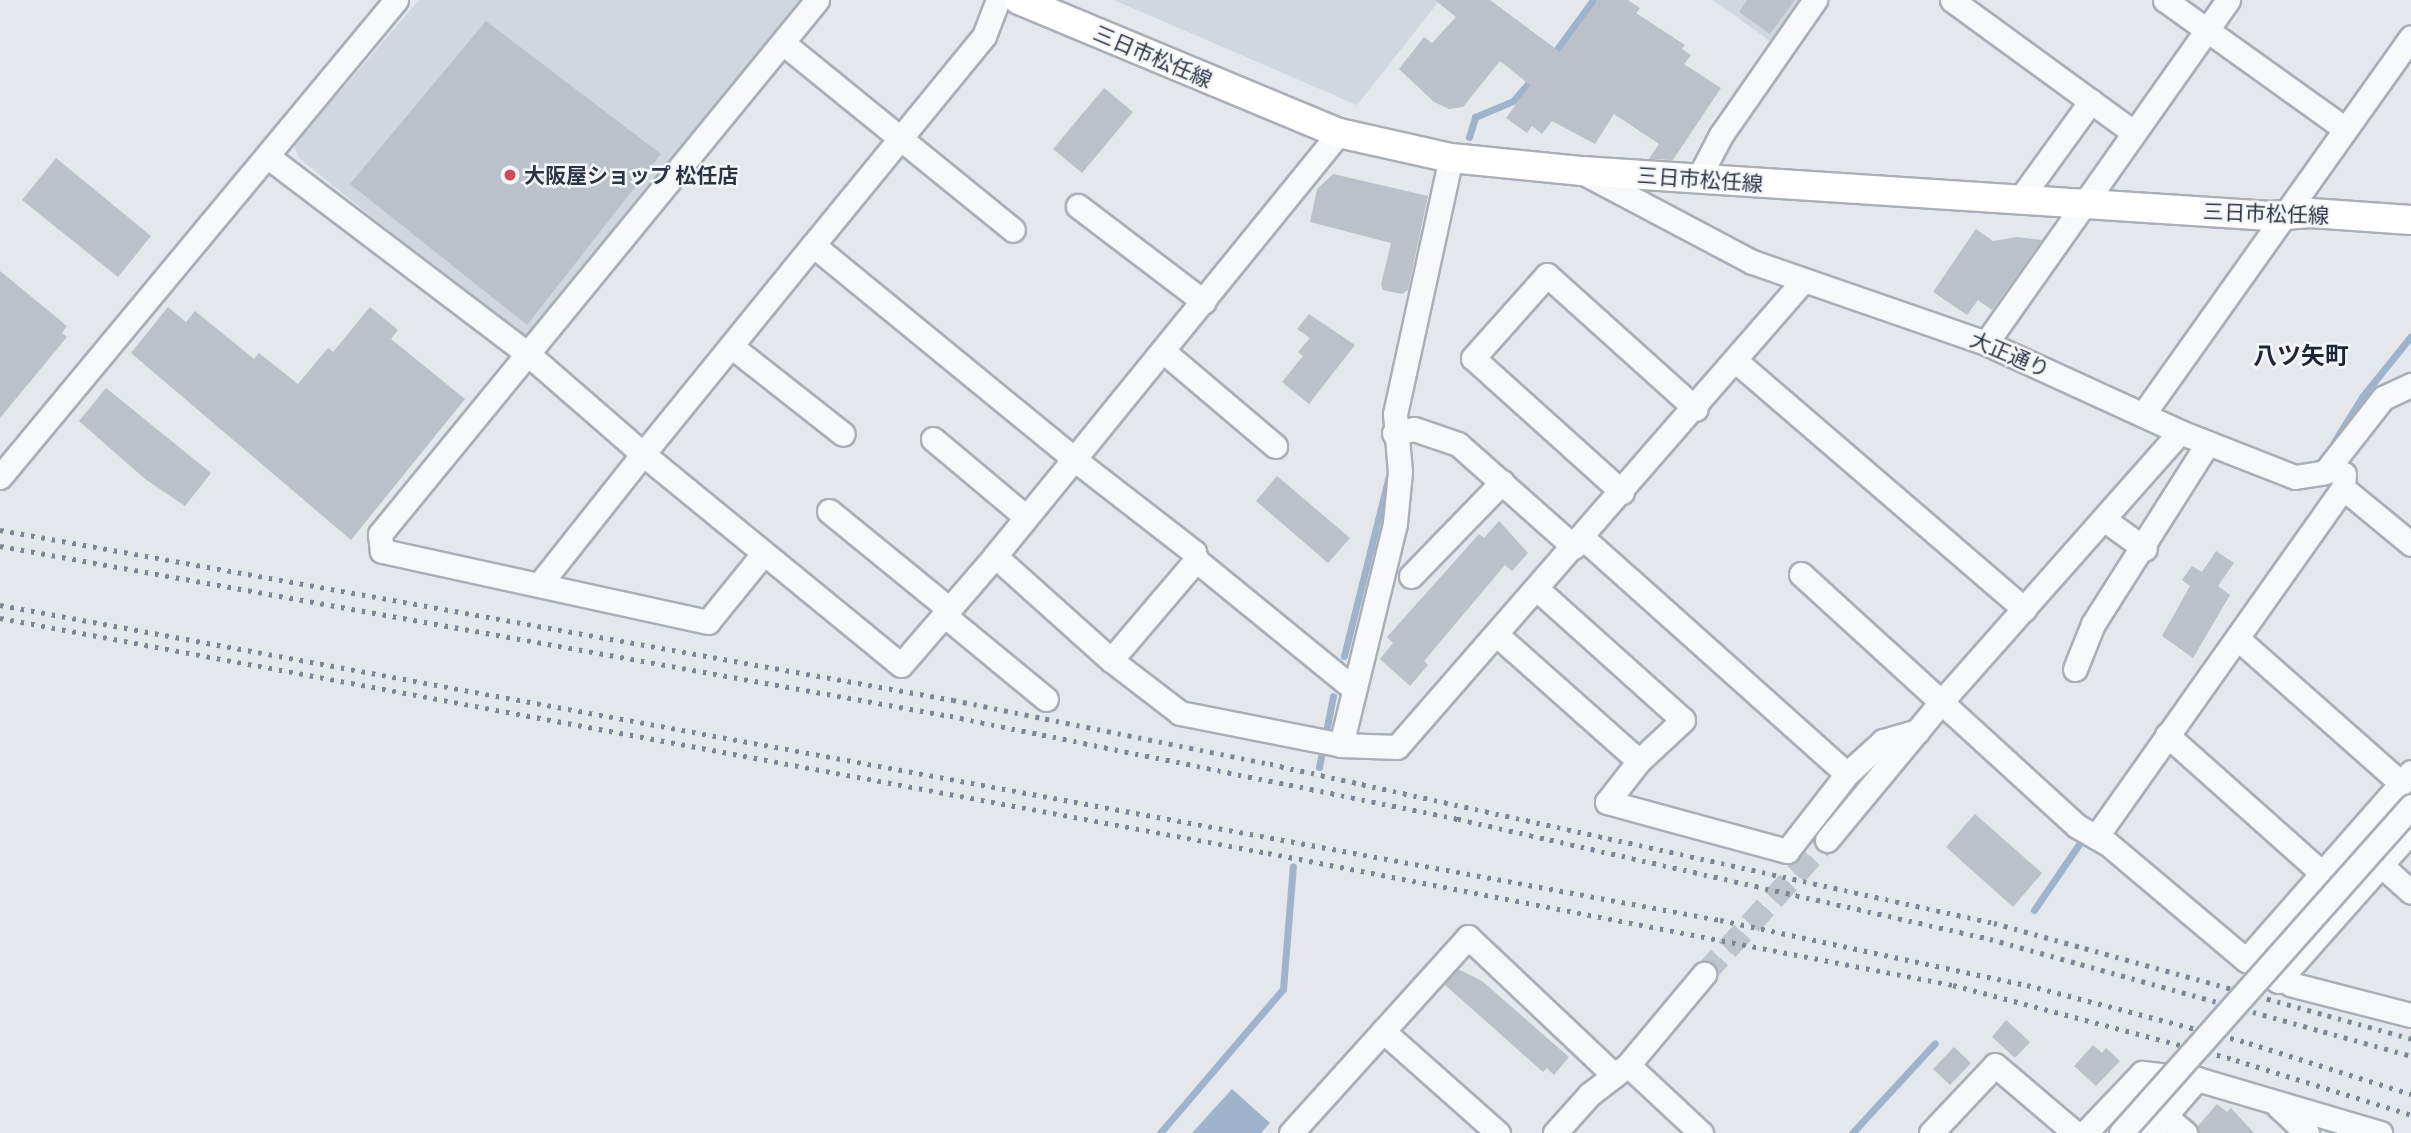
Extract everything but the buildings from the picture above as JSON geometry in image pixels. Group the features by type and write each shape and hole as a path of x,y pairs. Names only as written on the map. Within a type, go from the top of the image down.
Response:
{"main road":[{"name":"三日市松任線","path":"1019,0 1339,133 1451,158 1582,171 2020,200 2411,220"}],"street":[{"path":"1,475 396,0"},
{"path":"763,554 708,622 382,551 380,534 817,0"},
{"path":"539,585 984,36 998,0"},
{"path":"1698,178 1721,135 1815,0"},
{"path":"1952,0 2133,132"},
{"path":"2165,0 2345,129"},
{"path":"1986,343 2228,0"},
{"path":"2144,413 2411,37"},
{"path":"783,43 1013,230"},
{"path":"2020,200 2091,102"},
{"path":"267,156 528,354 643,454 901,665 995,556 1339,133"},
{"path":"1341,746 1395,523 1400,472 1394,433 1451,158"},
{"name":"大正通り","path":"1582,171 1752,262 1986,343 2144,413 2180,432 2295,477 2325,472 2383,398 2411,385"},
{"path":"1079,206 1204,302"},
{"path":"813,245 1194,552 1196,560 1353,688"},
{"path":"1622,492 1473,358 1547,275 1696,409"},
{"path":"995,556 1111,660 1180,713 1341,746 1397,747 1737,362 1803,281"},
{"path":"731,346 843,434"},
{"path":"1163,351 1275,446"},
{"path":"1737,362 2024,609"},
{"path":"1394,433 1414,429 1458,444 1579,542 1847,774"},
{"path":"1827,840 1942,701 2105,520 2180,432"},
{"path":"933,439 1026,517"},
{"path":"2075,669 2093,624 2144,549 2208,443"},
{"path":"2091,834 2237,638 2343,488 2345,448"},
{"path":"1412,576 1502,482"},
{"path":"2343,488 2411,544"},
{"path":"829,511 1046,699"},
{"path":"2105,520 2144,549"},
{"path":"1111,660 1196,560"},
{"path":"1801,574 2091,834 2246,960 2406,777 2237,638"},
{"path":"1537,589 1684,720 1639,761 1607,802 1787,851 1847,774 1883,741 1917,731"},
{"path":"1497,635 1639,761"},
{"path":"2166,735 2322,873"},
{"path":"2121,1133 2411,806"},
{"path":"2250,955 2278,981 2404,839 2368,821"},
{"path":"2381,865 2411,892"},
{"path":"1302,1129 1383,1031 1468,937 1621,1070 1701,1133"},
{"path":"1566,1129 1704,974"},
{"path":"2290,984 2411,1015"},
{"path":"1383,1031 1498,1133"},
{"path":"1931,1133 1995,1065 2075,1133"},
{"path":"2085,1133 2142,1073 2197,1079 2381,1133"},
{"path":"2150,1133 2197,1079"},
{"path":"2129,1086 2185,1133"},
{"path":"2276,1104 2307,1133"}],"shaded area":[{"path":"419,0 801,0 528,344 299,158 294,145"},
{"path":"1114,0 1440,0 1357,105"},
{"path":"1713,0 1798,0 1770,41"}],"water":[{"path":"1232,1089 1270,1123 1261,1133 1192,1133"}],"waterway":[{"path":"1552,56 1593,0"},
{"path":"1469,137 1475,117 1513,101 1533,78"},
{"path":"2334,442 2362,397 2411,336"},
{"path":"1344,656 1389,476"},
{"path":"1319,767 1333,696"},
{"path":"2034,910 2086,834"},
{"path":"1160,1133 1283,989 1293,866"},
{"path":"1852,1133 1935,1043"}],"tunnel":[{"path":"1704,974 1827,840"}],"railway":[{"path":"0,530 953,700 1270,764 1994,923 2411,1039"},
{"path":"0,546 950,716 1458,819 1990,939 2411,1056"},
{"path":"0,605 1720,920 2027,985 2249,1043 2411,1094"},
{"path":"0,618 1268,853 1953,985 2236,1060 2411,1115"}],"place":[{"name":"大阪屋ショップ 松任店","path":"510,175"}],"district":[{"name":"八ツ矢町","path":"2301,355"}]}
